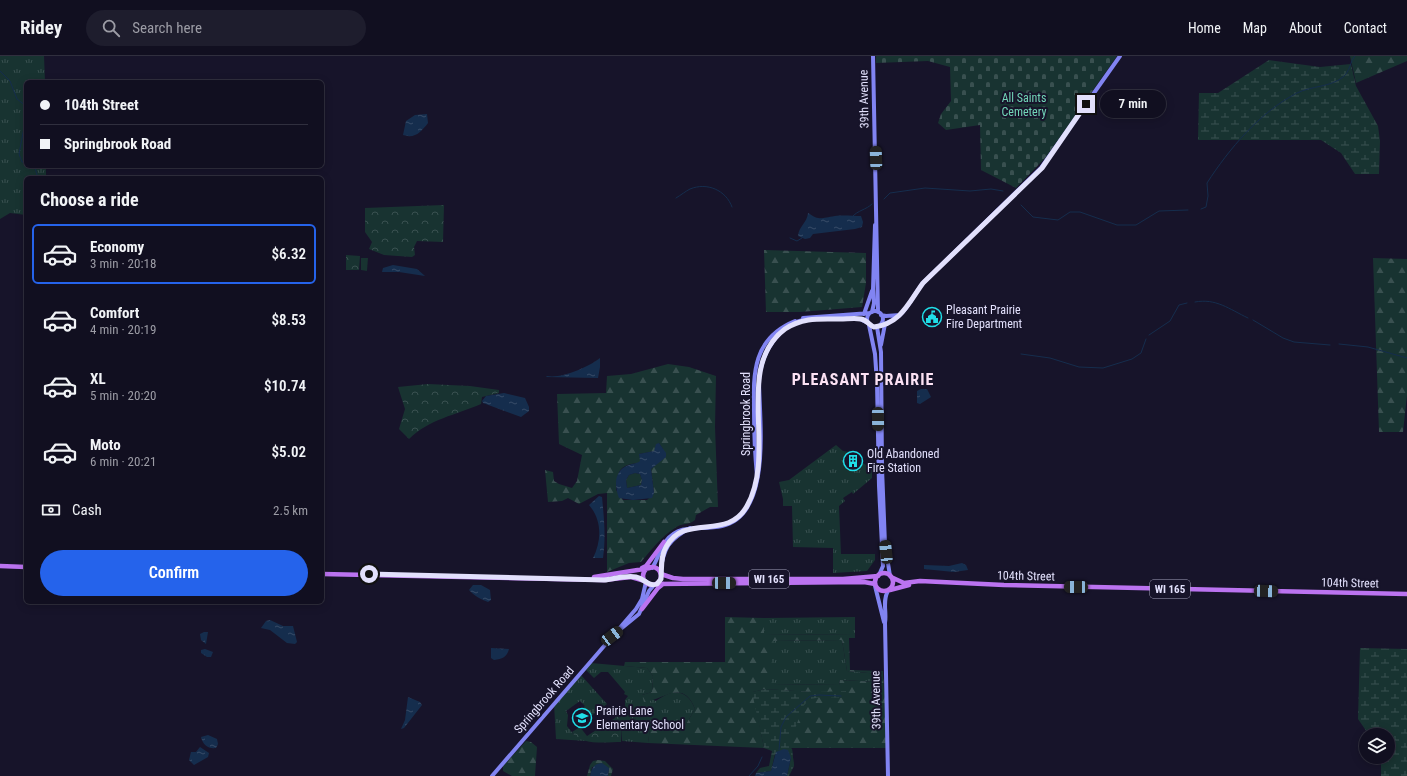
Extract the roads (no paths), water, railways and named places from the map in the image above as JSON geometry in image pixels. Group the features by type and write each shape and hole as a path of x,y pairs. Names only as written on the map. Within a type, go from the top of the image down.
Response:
{"main road":[{"path":"641,569 646,566 664,542"},
{"path":"0,566 24,567"},
{"path":"645,581 644,574 651,568"},
{"name":"WI 165","path":"590,578 651,568 673,578 683,579 843,579 885,573 891,577"},
{"path":"656,584 661,579 660,573"},
{"name":"WI 165","path":"324,574 590,578 611,580 631,577 656,584 864,582 875,585 879,590 889,590"},
{"path":"875,585 878,575"},
{"path":"889,590 893,582 891,577"},
{"name":"104th Street","path":"891,577 904,583 920,581 933,583"},
{"name":"104th Street","path":"889,590 907,585 933,583 1407,594"},
{"path":"642,609 658,588 664,584"}],"street":[{"name":"39th Avenue","path":"873,56 880,314"},
{"path":"869,324 878,326 899,317 910,305 923,283 1042,168 1120,56"},
{"name":"39th Avenue","path":"871,313 874,303 873,237 877,213"},
{"path":"864,314 873,289"},
{"path":"891,577 883,537 875,354 867,317 871,313 886,316 900,315"},
{"name":"Springbrook Road","path":"757,481 753,380 756,362 763,347 781,328 805,317 871,313"},
{"path":"880,314 883,320 878,326 881,352"},
{"name":"Springbrook Road","path":"651,568 664,542 678,531 692,527 722,526 737,518 748,504 754,493 760,454 759,373 762,361 770,344 790,326 806,319 860,319 869,324"},
{"path":"878,575 883,566 881,352 882,333 885,324"},
{"path":"660,573 665,547 673,539 692,527"},
{"name":"Springbrook Road","path":"492,776 639,604 645,581"},
{"name":"Springbrook Road","path":"612,636 633,619 642,609 649,591 656,584"},
{"name":"39th Avenue","path":"875,585 884,623 888,776"},
{"name":"39th Avenue","path":"884,623 886,616 884,600 889,590"}],"water":[{"path":"427,114 428,123 420,132 411,136 403,135 406,121 415,115"},
{"path":"808,213 815,217 821,218 861,216 863,222 862,227 813,234 810,238 805,239 798,236"},
{"path":"393,265 417,269 425,276 399,272 382,272 383,268"},
{"path":"600,358 598,378 546,377 560,376 575,372"},
{"path":"927,389 931,397 920,404 917,403 917,391"},
{"path":"504,393 525,398 529,411 521,417 483,403 482,401 486,396"},
{"path":"659,443 666,453 666,457 651,469 654,493 652,498 633,500 619,498 616,488 616,478 620,470 630,464 638,463 640,461 639,454 654,451 656,444","holes":["635,473 640,474 642,480 641,485 627,488 626,480 629,475"]},
{"path":"599,496 602,497 603,505 604,550 603,558 593,558 598,544 599,530 596,517 589,505"},
{"path":"962,563 966,565 968,570 954,572 924,569 924,565 949,566"},
{"path":"473,585 481,585 490,590 491,600 488,602 473,594 469,590"},
{"path":"270,620 283,626 293,626 297,642 295,644 287,643 270,630 261,628 266,621"},
{"path":"208,632 206,644 201,640 200,634"},
{"path":"491,648 509,649 504,657 494,660 491,658"},
{"path":"205,649 213,652 211,657 207,657 201,653 201,650"},
{"path":"408,697 420,702 422,705 404,728 401,729 405,720"},
{"path":"208,735 217,739 218,744 216,748 208,747 203,742 201,737"},
{"path":"200,747 209,753 208,757 194,765 189,760 191,752 196,752"},
{"path":"784,749 788,750 791,758 787,776 755,776 756,773 771,771 776,752"},
{"path":"602,763 609,768 608,776 590,776 593,767"}],"waterway":[{"path":"1201,209 1206,207 1208,196 1207,183 1225,157 1246,132 1270,110 1297,93 1333,83 1343,77 1355,56"},
{"path":"0,71 10,81 17,99 24,104"},
{"path":"24,128 19,154 22,162 24,162"},
{"path":"35,168 37,176"},
{"path":"676,198 690,189 703,186 721,192 732,207"},
{"path":"884,199 890,193 925,188 970,191 991,189 1003,191"},
{"path":"852,217 872,204"},
{"path":"1021,205 1033,217 1058,220 1070,212 1080,212 1117,225 1136,225 1159,211 1188,210"},
{"path":"790,238 797,241 802,238"},
{"path":"1195,302 1203,301 1216,303 1248,318"},
{"path":"1149,335 1170,321 1179,305 1187,303"},
{"path":"1253,320 1283,338 1294,342 1330,345"},
{"path":"1021,354 1050,358 1079,367 1103,368 1132,359 1141,353 1146,339"},
{"path":"1339,344 1368,347 1407,358"},
{"path":"779,750 781,727 786,717 810,696 841,696"},
{"path":"749,776 758,766 762,757"}],"place":[{"name":"Pleasant Prairie Fire Department","path":"932,317"},
{"name":"Old Abandoned Fire Station","path":"853,461"},
{"name":"Prairie Lane Elementary School","path":"582,718"}],"district":[{"name":"PLEASANT PRAIRIE","path":"863,379"}],"park label":[{"name":"All Saints Cemetery","path":"1024,105"}]}
